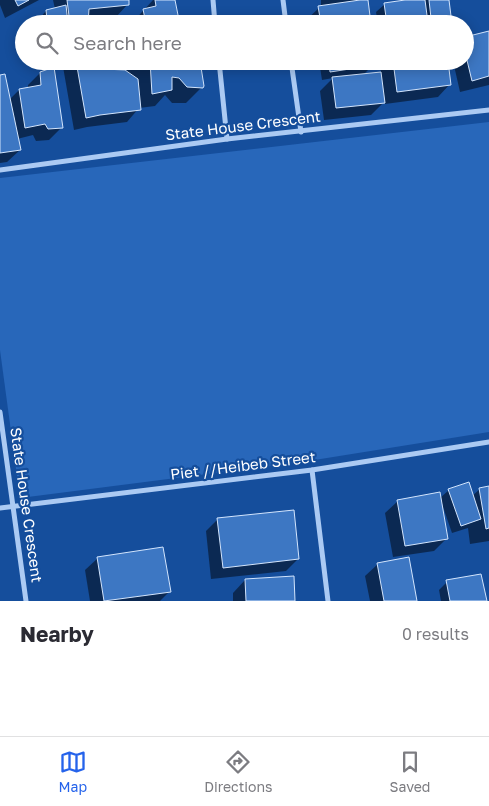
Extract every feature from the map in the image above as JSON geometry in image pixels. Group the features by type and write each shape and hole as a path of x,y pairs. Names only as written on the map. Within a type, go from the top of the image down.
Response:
{"street":[{"path":"213,0 214,15"},
{"path":"283,0 285,15"},
{"path":"220,70 227,139"},
{"path":"292,70 300,132"},
{"name":"State House Crescent","path":"0,170 227,139 489,110"},
{"name":"State House Crescent","path":"0,412 26,601"},
{"name":"Piet //Heibeb Street","path":"0,508 312,470 489,442"},
{"path":"312,470 328,601"}],"shaded area":[{"path":"489,122 489,432 302,462 20,498 0,350 0,178"}],"building":[{"path":"15,0 29,0 18,6"},
{"path":"67,0 129,0 129,5 89,9 89,15 69,15"},
{"path":"155,0 175,0 178,15 144,15 143,9 156,6"},
{"path":"368,0 370,15 320,15 318,6"},
{"path":"425,0 427,15 386,15 384,3"},
{"path":"429,0 449,0 451,15 431,15"},
{"path":"66,5 67,15 46,15 46,10"},
{"path":"489,31 489,76 472,81 469,70 474,70 474,35"},
{"path":"54,70 63,128 48,129 45,124 25,128 19,89 41,85 40,72"},
{"path":"78,70 125,70 138,79 141,110 86,118"},
{"path":"151,70 201,70 203,88 187,87 179,78 172,77 172,90 152,94"},
{"path":"394,70 449,70 451,85 397,92"},
{"path":"381,72 385,103 336,108 332,77"},
{"path":"5,74 21,150 0,153 0,75"},
{"path":"469,482 481,519 461,526 448,489"},
{"path":"489,486 489,528 486,529 479,488"},
{"path":"440,492 448,539 405,546 397,500"},
{"path":"294,510 299,559 223,568 217,518"},
{"path":"163,547 171,592 104,601 97,557"},
{"path":"409,557 417,601 384,601 377,563"},
{"path":"481,574 487,601 450,601 446,580"},
{"path":"294,576 295,601 246,601 245,579"}]}
